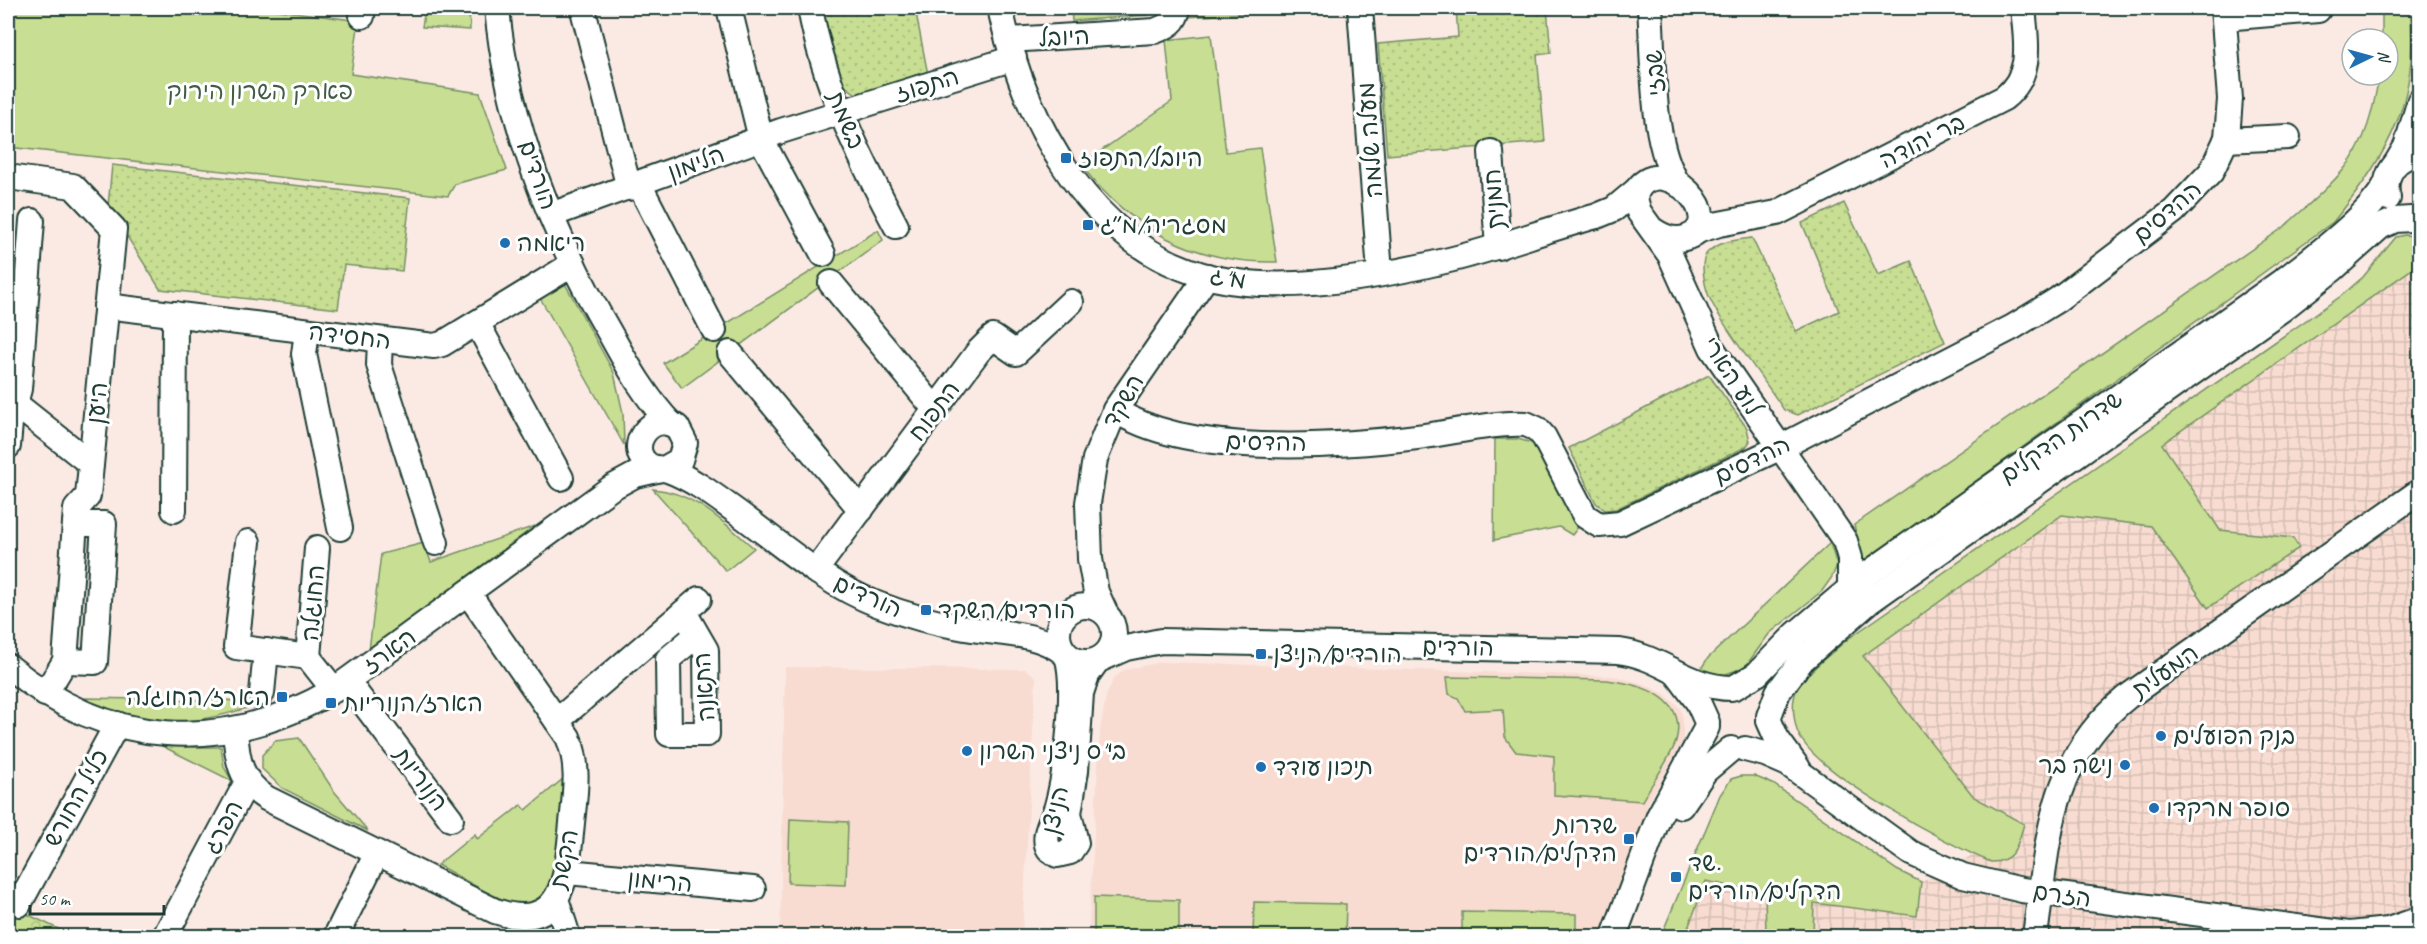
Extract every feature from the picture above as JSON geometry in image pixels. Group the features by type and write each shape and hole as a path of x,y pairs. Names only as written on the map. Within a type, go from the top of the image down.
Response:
{"street":[{"name":"הורדים","path":"497,8 506,64 518,114 551,215 573,264 626,363 651,401 671,424"},
{"path":"729,8 761,139 823,254"},
{"name":"בשמת","path":"810,8 824,64 841,112 897,226"},
{"name":"מ\"ג","path":"1000,8 1011,49 1037,117 1058,157 1085,196 1135,243 1161,259 1207,276 1246,282 1278,283 1380,273 1439,262 1498,247 1597,216 1614,209 1640,186"},
{"name":"היובל","path":"1011,49 1155,31 1170,25 1177,15 1178,8"},
{"name":"מעלה שלמה","path":"1360,8 1380,273"},
{"name":"שבזי","path":"1650,8 1660,139 1669,169 1687,193"},
{"name":"בר יהודה","path":"1696,232 1719,224 1778,213 2004,98 2018,85 2026,65 2023,8"},
{"path":"583,9 634,186 714,330"},
{"path":"2224,13 2318,10"},
{"name":"ההדסים","path":"1115,410 1134,421 1168,433 1230,442 1362,441 1516,424 1530,425 1544,437 1581,511 1590,520 1604,526 1627,520 1779,448 2013,327 2052,304 2185,201 2211,172 2226,141 2230,112 2224,13"},
{"name":"התפוז","path":"841,112 1011,49"},
{"path":"2408,158 2406,147 2420,100"},
{"name":"הלימון","path":"551,215 841,112"},
{"path":"2226,141 2288,137"},
{"name":"שבזי","path":"1640,186 1654,162 1660,139"},
{"name":"חמנית","path":"1491,152 1498,247"},
{"name":"שדרות הדקלים","path":"1733,688 1757,674 1785,644 1850,588 2283,281 2340,234 2373,202 2386,184 2389,174 2408,158"},
{"name":"היען","path":"8,177 73,186 114,229 88,496 76,509 65,661 45,694"},
{"path":"1683,285 1685,258 1696,232 1701,219 1687,193 1659,178 1640,186 1636,203 1648,225 1678,239 1696,232"},
{"path":"2386,184 2391,204 2398,212 2415,219"},
{"name":"בר יהודה","path":"1687,193 1718,214 1749,219"},
{"name":"מ\"ג","path":"1597,216 1627,217 1648,225"},
{"name":"שדרות הדקלים","path":"1769,719 1778,692 1802,660 1880,593 2281,310 2333,269 2380,227 2395,220 2415,219"},
{"path":"8,446 11,401 20,389 32,221"},
{"name":"לוע הארי","path":"1648,225 1670,255 1712,348 1845,541 1850,558 1850,588"},
{"name":"החסידה","path":"106,306 434,346 477,323 573,264"},
{"name":"השקד","path":"1066,615 1082,585 1089,545 1091,473 1099,443 1115,410 1207,276"},
{"path":"831,284 935,410"},
{"name":"התפוח","path":"815,571 978,352 993,337 1016,353 1071,302"},
{"path":"174,510 176,314"},
{"path":"477,323 561,478"},
{"path":"307,331 304,354 340,528"},
{"path":"380,340 379,365 436,543"},
{"path":"730,353 861,510"},
{"name":"הורדים","path":"626,363 639,408 640,440"},
{"path":"11,401 91,464"},
{"path":"653,424 671,424 680,430 685,443 680,460 662,469 645,461 640,440 653,424"},
{"name":"הארז","path":"611,488 631,462 640,440"},
{"name":"הורדים","path":"685,443 699,468 743,516"},
{"name":"הורדים","path":"662,469 697,484 815,571 856,595 897,612 941,624 1044,641 1066,655"},
{"name":"הארז","path":"8,666 45,694 88,716 117,724 179,733 235,730 275,719 340,686 611,488 635,475 662,469"},
{"name":"המעלית","path":"2035,936 2049,834 2061,786 2081,744 2101,719 2127,697 2420,491"},
{"name":"החוגלה","path":"248,542 236,647 308,657 340,686"},
{"name":"השקד","path":"1089,545 1094,586 1108,617"},
{"name":"החוגלה","path":"308,657 317,548"},
{"name":"הקשת","path":"247,782 266,798 377,853 504,926 542,912 556,899 567,872 576,787 576,763 570,742 557,721 468,594"},
{"name":"התאנה","path":"557,721 691,606 697,635"},
{"path":"1088,606 1108,617 1114,632 1113,641 1107,653 1099,660 1079,662 1066,655 1057,637 1066,615 1088,606"},
{"name":"הורדים","path":"1012,634 1036,629 1066,615"},
{"name":"הורדים","path":"1108,617 1135,634 1161,641"},
{"name":"הורדים","path":"1099,660 1126,648 1161,641 1619,651 1649,659 1704,685 1733,688"},
{"name":"החוגלה","path":"262,693 266,651"},
{"name":"הניצן","path":"1066,655 1071,678 1064,770 1057,807 1046,841 1049,849 1058,855 1070,852 1076,843 1069,813 1076,771 1081,693 1087,675 1099,660"},
{"name":"הורדים","path":"1677,674 1692,693 1707,724"},
{"name":"הנוריות","path":"340,686 451,819"},
{"path":"1614,936 1659,816 1707,724 1711,702 1721,692 1733,688 1749,690 1758,695 1766,706 1769,719 1762,739 1738,749 1705,771 1675,817 1630,936"},
{"name":"הזרם","path":"1769,719 1784,750 1803,774"},
{"name":"כליל החורש","path":"19,904 117,724"},
{"path":"1707,724 1714,739 1738,749"},
{"path":"235,730 238,763 247,782"},
{"name":"הזרם","path":"1738,749 1777,759 1803,774 1924,860 1977,880 2041,892 2357,935 2388,930 2420,919"},
{"name":"הפרג","path":"165,936 247,782"},
{"path":"336,936 377,853"},
{"name":"הרימון","path":"567,872 753,889"},
{"path":"556,899 568,936"},
{"path":"2410,936 2420,919"}],"shaded area":[{"path":"2419,264 2419,936 1813,936 1814,903 1917,916 1921,882 1973,855 1991,862 2012,856 2024,824 1974,797 1863,657 2062,515 2151,526 2208,608 2299,548 2292,538 2220,530 2161,444"},
{"path":"1161,662 1614,676 1641,683 1663,693 1680,708 1683,718 1683,742 1649,801 1602,936 1088,936 1100,730 1106,696 1114,678 1124,670"},
{"path":"785,667 1025,669 1036,677 1022,936 780,936"},
{"path":"1706,881 1765,893 1766,936 1685,936"}],"green space":[{"name":"פארק השרון הירוק","path":"8,8 265,8 359,21 351,74 480,93 507,170 455,184 448,196 8,147"},
{"path":"425,8 469,8 470,30 422,27"},
{"path":"820,8 915,8 928,75 856,94 839,81"},
{"path":"1071,8 1160,8 1148,15 1072,21"},
{"path":"1188,8 1330,8 1187,17"},
{"path":"1456,8 1547,8 1551,53 1537,55 1545,142 1387,155 1378,44 1458,37"},
{"path":"2382,8 2410,8 2412,40 2405,98 2385,149 2333,222 1863,563 1854,525 2284,227 2323,192 2352,159 2358,148 2372,112 2377,87 2400,87 2400,27 2382,27"},
{"path":"1211,35 1226,152 1260,148 1277,262 1219,257 1167,238 1143,224 1121,207 1100,188 1081,165 1172,101 1166,40"},
{"path":"112,165 410,198 402,271 344,265 338,309 160,289 108,206"},
{"path":"1844,203 1878,275 1911,261 1945,342 1798,415 1784,410 1720,317 1707,292 1703,269 1705,255 1718,245 1752,238 1796,331 1839,311 1802,223"},
{"path":"878,230 883,240 682,388 663,363"},
{"path":"2405,235 2419,237 2419,264 2162,444 2220,530 2293,538 2299,548 2208,608 2151,526 2062,515 1863,656 1974,797 2024,824 2017,845 2010,855 2005,859 1991,862 1946,841 1857,788 1811,751 1799,735 1795,723 1794,699 1801,683 1825,658 1848,639 2341,296 2363,277 2396,237"},
{"path":"563,280 614,373 623,413 624,445 539,296"},
{"path":"1709,375 1747,428 1750,441 1746,447 1616,509 1605,510 1596,503 1569,448"},
{"path":"1495,439 1518,439 1535,444 1579,526 1572,535 1559,527 1494,540"},
{"path":"653,489 668,491 695,502 754,548 726,571"},
{"path":"535,526 369,650 381,554 424,543 431,562"},
{"path":"1830,543 1837,565 1832,577 1822,591 1769,634 1745,667 1726,674 1698,673 1708,658"},
{"path":"1447,677 1607,680 1633,685 1658,695 1668,703 1675,713 1678,726 1676,741 1666,763 1642,801 1554,795 1554,756 1516,752 1505,737 1503,709 1465,711 1458,698 1449,694"},
{"path":"83,698 270,701 215,717 158,723 121,716"},
{"path":"299,738 334,791 368,831 282,788 262,769 262,755 275,741"},
{"path":"150,740 194,747 221,747 224,767 232,781"},
{"path":"1754,776 1773,784 1897,870 1921,882 1917,916 1814,903 1813,936 1766,936 1765,893 1706,881 1685,936 1661,936 1720,795 1731,779"},
{"path":"564,778 561,833 554,875 546,891 535,902 520,904 510,902 478,888 437,865 475,834 477,839 521,805 526,810"},
{"path":"790,819 848,822 846,885 788,883"},
{"path":"1094,897 1179,900 1179,936 1094,936"},
{"path":"1254,902 1346,904 1345,936 1253,936"},
{"path":"8,905 73,936 8,936"},
{"path":"1462,912 1576,914 1576,936 1462,936"}],"place":[{"name":"היובל/התפוז","path":"1066,158"},
{"name":"מסגריה/מ״ג","path":"1088,225"},
{"name":"ריאמה","path":"505,243"},
{"name":"הורדים/השקד","path":"926,610"},
{"name":"הורדים/הניצן","path":"1261,654"},
{"name":"הארז/החוגלה","path":"282,697"},
{"name":"הארז/הנוריות","path":"331,703"},
{"name":"בנק הפועלים","path":"2161,736"},
{"name":"בי\"ס ניצני השרון","path":"967,751"},
{"name":"נישה בר","path":"2125,765"},
{"name":"תיכון עודד","path":"1261,767"},
{"name":"סופר מרקדו","path":"2154,808"},
{"name":"שדרות הדקלים/הורדים","path":"1629,839"},
{"name":"שד. הדקלים/הורדים","path":"1676,877"}]}
